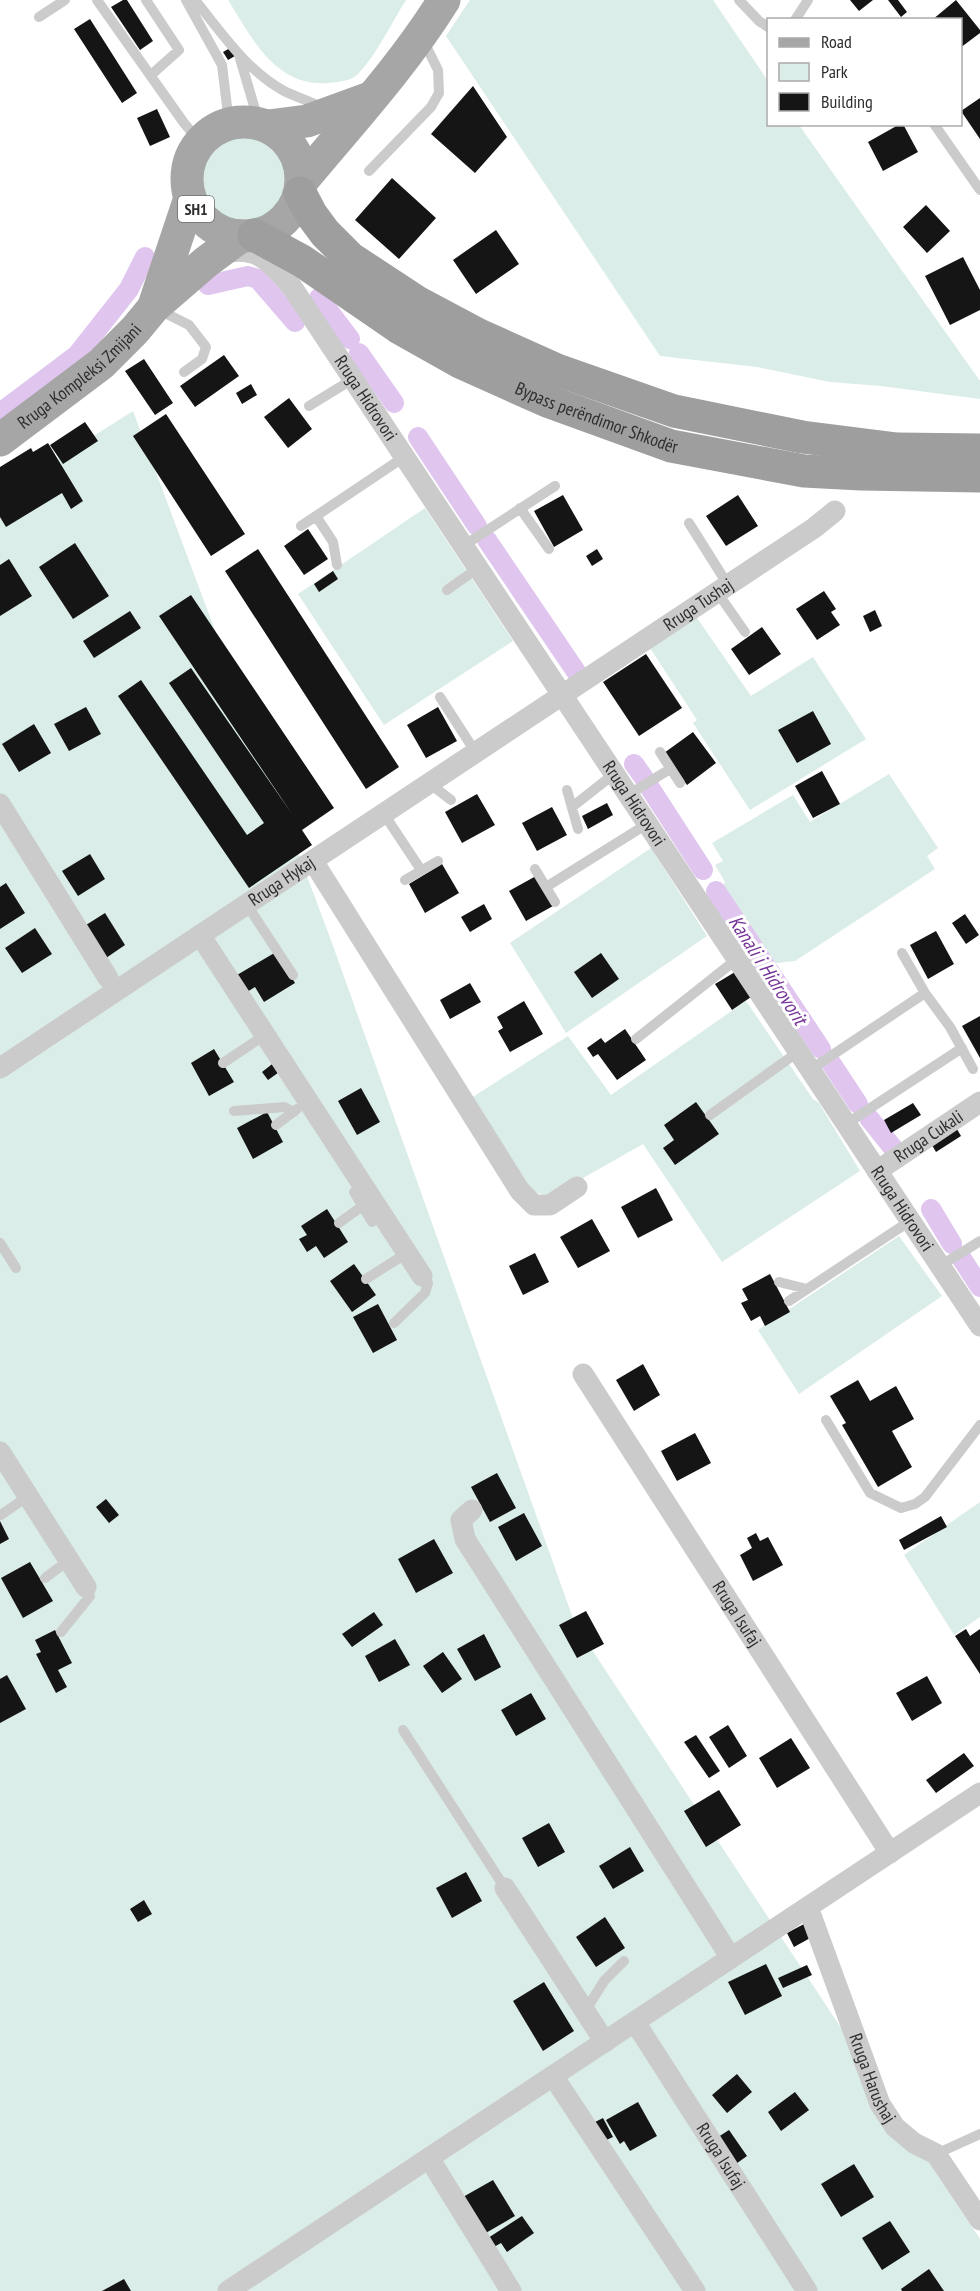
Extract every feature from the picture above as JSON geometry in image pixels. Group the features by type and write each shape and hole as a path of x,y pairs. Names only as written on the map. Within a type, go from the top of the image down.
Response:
{"highway":[{"name":"Bypass perëndimor Shkodër","path":"301,187 311,214 325,233 350,258 417,303 479,335 557,370 674,411 802,437 897,449 980,450"},
{"name":"Bypass perëndimor Shkodër","path":"249,236 302,261 398,327 462,363 547,401 671,446 804,471 980,476"}],"main road":[{"name":"SH1","path":"200,142 190,159 187,178 190,198 198,213 210,225 225,233 249,236 264,233 283,222 291,213 301,187 421,37 444,0"},
{"path":"200,142 219,127 307,121 372,98"},
{"path":"252,124 282,136 293,149 300,164 301,187"},
{"name":"Rruga Kompleksi Zmijani","path":"154,307 190,198"},
{"name":"Rruga Kompleksi Zmijani","path":"0,440 101,364 154,307 214,256 249,236"}],"street":[{"name":"Rruga Hidrovori","path":"249,236 276,261 286,280 980,1326"},
{"name":"Rruga Hidrovori","path":"214,256 244,250 257,254 268,261 286,280"},
{"name":"Rruga Tushaj","path":"562,696 814,528 835,511"},
{"name":"Rruga Hykaj","path":"0,1068 562,696"},
{"path":"0,804 108,978"},
{"path":"313,861 520,1191 534,1205 550,1205 577,1187"},
{"path":"200,936 265,1035 301,1107 362,1199 407,1252 422,1276"},
{"name":"Rruga Cukali","path":"877,1171 980,1102"},
{"name":"Rruga Isufaj","path":"583,1374 890,1853"},
{"path":"0,1452 86,1587"},
{"path":"472,1510 461,1520 465,1539 731,1958"},
{"path":"228,2291 980,1793"},
{"path":"505,1888 605,2042"},
{"name":"Rruga Harushaj","path":"808,1907 880,2104 896,2127 914,2142 936,2154 980,2220"},
{"name":"Rruga Isufaj","path":"635,2022 807,2291"},
{"path":"553,2076 695,2291"},
{"path":"429,2158 511,2291"}],"lane":[{"path":"39,17 65,0"},
{"path":"97,0 200,142"},
{"path":"146,0 179,51 151,75"},
{"path":"186,0 252,124"},
{"path":"195,0 239,55 285,91 334,112"},
{"path":"739,0 767,26"},
{"path":"796,18 808,0"},
{"path":"369,171 431,107 439,93 438,70 421,37"},
{"path":"239,55 252,124"},
{"path":"935,126 980,190"},
{"path":"154,307 189,325 206,347 202,359 184,372"},
{"path":"309,406 353,379"},
{"path":"301,526 404,457"},
{"path":"463,546 555,486"},
{"path":"520,508 549,549"},
{"path":"316,516 333,542 337,565"},
{"path":"688,523 745,632"},
{"path":"447,590 478,568"},
{"path":"440,698 476,753"},
{"path":"660,752 680,783"},
{"path":"628,795 670,769"},
{"path":"572,807 614,774"},
{"path":"432,782 451,800"},
{"path":"567,790 578,829"},
{"path":"384,814 421,870"},
{"path":"546,887 647,824"},
{"path":"405,880 438,861"},
{"path":"535,869 555,902"},
{"path":"247,905 292,975"},
{"path":"902,953 925,993 942,1014 973,1069"},
{"path":"636,1039 737,959"},
{"path":"710,1115 925,993"},
{"path":"223,1063 265,1035"},
{"path":"846,1124 962,1048"},
{"path":"234,1111 301,1107"},
{"path":"276,1125 301,1107"},
{"path":"339,1223 362,1199 372,1222"},
{"path":"789,1301 910,1221"},
{"path":"940,1266 980,1241"},
{"path":"0,1243 16,1268"},
{"path":"366,1280 407,1252"},
{"path":"394,1323 425,1293 428,1283 422,1276"},
{"path":"779,1282 807,1289"},
{"path":"826,1420 870,1493 901,1508 915,1504 925,1497 980,1425"},
{"path":"1,1515 28,1496"},
{"path":"45,1578 69,1560"},
{"path":"61,1632 90,1596 86,1587"},
{"path":"402,1730 505,1888"},
{"path":"584,2009 604,1981 624,1961"},
{"path":"936,2154 980,2134"}],"green space":[{"path":"228,0 406,0 365,67 349,80 328,83 309,82 279,69 256,44"},
{"path":"470,0 713,0 767,80 767,126 800,126 980,381 980,399 830,382 757,367 660,356 446,36"},
{"path":"243,129 261,133 277,143 287,159 291,177 287,195 277,211 261,221 243,225 225,221 209,211 199,195 195,177 199,159 209,143 225,133"},
{"path":"133,411 332,943 575,1624 980,2239 980,2291 0,2291 0,495"},
{"path":"425,508 513,641 384,725 298,594"},
{"path":"695,615 751,696 813,657 866,739 750,810 693,723 697,720 648,645"},
{"path":"889,774 938,848 927,856 935,869 795,961 776,963 723,886 725,882 715,865 723,861 712,843 793,795 810,822"},
{"path":"651,848 707,936 566,1033 510,943"},
{"path":"746,1001 813,1099 819,1103 860,1171 722,1262 643,1144 562,1190 547,1195 529,1191 468,1100 568,1036 611,1095"},
{"path":"899,1236 942,1296 799,1394 758,1330"},
{"path":"980,1502 980,1617 954,1635 904,1555"}],"building":[{"path":"127,0 153,41 140,50 111,7"},
{"path":"850,0 873,0 859,11"},
{"path":"888,0 898,0 907,12 901,17"},
{"path":"956,0 980,33 962,46 962,18 934,18"},
{"path":"90,19 137,93 122,103 74,29"},
{"path":"230,48 235,56 228,60 223,52"},
{"path":"473,86 507,137 475,173 431,134"},
{"path":"980,98 980,139 962,112"},
{"path":"157,109 170,137 150,146 137,118"},
{"path":"896,126 904,126 918,152 883,171 868,142"},
{"path":"392,178 436,218 399,259 355,220"},
{"path":"926,205 950,231 927,253 903,227"},
{"path":"496,230 519,264 476,294 453,260"},
{"path":"963,257 980,290 980,310 950,325 925,276"},
{"path":"224,355 239,376 195,407 180,386"},
{"path":"144,359 173,403 155,415 125,371"},
{"path":"251,384 257,395 242,404 236,393"},
{"path":"289,398 312,429 288,448 264,417"},
{"path":"166,414 245,534 211,556 133,436"},
{"path":"85,422 98,441 63,464 50,445"},
{"path":"48,443 83,501 71,509 62,493 6,527 0,517 0,467 31,448 33,452"},
{"path":"563,495 583,530 554,547 534,511"},
{"path":"738,495 758,526 726,546 706,516"},
{"path":"308,529 328,559 304,575 284,546"},
{"path":"75,543 109,596 73,619 39,567"},
{"path":"258,549 399,767 366,789 225,571"},
{"path":"597,549 603,559 592,566 586,556"},
{"path":"9,559 32,596 0,616 0,565"},
{"path":"333,571 338,579 319,592 314,584"},
{"path":"824,591 836,609 831,612 840,625 817,640 796,609"},
{"path":"191,595 334,808 302,830 312,845 249,888 118,696 141,680 247,835 264,823 169,683 191,668 292,814 159,616"},
{"path":"875,610 882,626 870,632 863,616"},
{"path":"130,611 141,628 94,658 83,641"},
{"path":"762,627 781,654 749,675 731,649"},
{"path":"646,654 682,708 639,736 603,682"},
{"path":"86,707 101,734 69,751 54,724"},
{"path":"438,707 457,741 426,758 407,725"},
{"path":"813,711 831,744 797,763 778,730"},
{"path":"34,724 51,753 19,772 2,744"},
{"path":"693,732 716,763 687,785 664,753"},
{"path":"822,771 840,804 813,818 795,786"},
{"path":"477,794 495,825 462,843 445,812"},
{"path":"607,803 613,815 588,829 582,816"},
{"path":"552,807 567,835 537,851 522,823"},
{"path":"90,854 105,879 78,896 62,871"},
{"path":"442,864 459,893 425,913 409,884"},
{"path":"536,876 553,906 526,921 509,891"},
{"path":"6,883 25,913 0,929 0,887"},
{"path":"484,904 492,919 470,932 461,917"},
{"path":"105,913 125,945 106,958 86,925"},
{"path":"965,914 979,935 966,944 952,923"},
{"path":"35,928 52,954 22,973 5,948"},
{"path":"936,931 954,964 928,979 910,945"},
{"path":"276,952 295,983 264,1002 255,987 247,992 237,975"},
{"path":"601,953 619,979 592,998 574,972"},
{"path":"735,972 751,997 732,1010 715,984"},
{"path":"470,983 481,1002 450,1019 440,1000"},
{"path":"524,1001 543,1034 510,1052 498,1031 503,1028 497,1017"},
{"path":"980,1016 980,1058 962,1026"},
{"path":"625,1029 646,1060 617,1080 598,1054 593,1057 587,1048 601,1038 605,1043"},
{"path":"214,1049 234,1082 209,1096 191,1063"},
{"path":"276,1061 282,1070 268,1080 262,1072"},
{"path":"361,1088 380,1122 357,1135 338,1101"},
{"path":"696,1102 719,1134 675,1165 663,1148 674,1140 664,1125"},
{"path":"913,1103 921,1115 891,1133 884,1120"},
{"path":"267,1112 283,1142 253,1159 237,1128"},
{"path":"954,1124 961,1136 936,1152 929,1140"},
{"path":"656,1188 673,1220 638,1238 621,1207"},
{"path":"327,1209 348,1242 324,1258 316,1246 307,1252 299,1239 307,1235 301,1226"},
{"path":"592,1219 610,1251 578,1268 560,1237"},
{"path":"535,1253 549,1282 523,1295 509,1266"},
{"path":"354,1264 376,1295 352,1312 330,1281"},
{"path":"770,1274 790,1312 765,1326 760,1316 751,1321 741,1303 748,1300 742,1289"},
{"path":"378,1304 397,1340 373,1353 353,1317"},
{"path":"643,1364 660,1395 634,1411 616,1380"},
{"path":"858,1380 870,1401 896,1386 914,1419 892,1431 912,1467 878,1487 842,1425 846,1423 830,1396"},
{"path":"695,1433 711,1463 677,1481 661,1451"},
{"path":"497,1473 516,1508 490,1522 471,1487"},
{"path":"106,1499 119,1515 109,1523 96,1507"},
{"path":"524,1513 542,1546 516,1561 498,1527"},
{"path":"941,1516 947,1527 904,1550 899,1540"},
{"path":"0,1521 9,1539 0,1544"},
{"path":"756,1533 760,1541 768,1537 783,1565 753,1581 740,1555 752,1548 747,1538"},
{"path":"434,1539 453,1573 416,1593 398,1559"},
{"path":"30,1562 53,1601 23,1618 1,1578"},
{"path":"586,1611 604,1644 577,1658 559,1625"},
{"path":"374,1612 383,1625 352,1647 342,1634"},
{"path":"966,1629 970,1636 980,1629 980,1674 955,1636"},
{"path":"55,1630 72,1663 58,1670 67,1687 56,1693 36,1654 41,1652 35,1640"},
{"path":"484,1634 501,1667 475,1681 457,1649"},
{"path":"395,1639 410,1665 379,1682 365,1656"},
{"path":"443,1652 462,1679 442,1693 423,1666"},
{"path":"7,1675 26,1709 0,1723 0,1679"},
{"path":"927,1676 942,1703 912,1721 896,1693"},
{"path":"531,1693 546,1719 516,1736 501,1710"},
{"path":"728,1725 747,1756 729,1768 709,1737"},
{"path":"696,1735 720,1771 709,1778 684,1742"},
{"path":"791,1738 810,1768 777,1788 759,1758"},
{"path":"964,1753 974,1766 936,1793 926,1780"},
{"path":"719,1790 741,1825 706,1847 684,1811"},
{"path":"549,1823 565,1852 538,1867 522,1838"},
{"path":"630,1847 644,1871 613,1889 599,1866"},
{"path":"466,1872 482,1901 452,1918 436,1888"},
{"path":"144,1900 152,1914 138,1922 130,1909"},
{"path":"605,1917 625,1948 596,1967 576,1937"},
{"path":"804,1924 812,1937 794,1947 787,1933"},
{"path":"766,1964 782,1996 745,2015 728,1982"},
{"path":"807,1965 812,1975 783,1988 778,1978"},
{"path":"544,1982 574,2031 543,2051 513,2001"},
{"path":"737,2074 752,2092 727,2113 712,2095"},
{"path":"795,2092 809,2110 781,2131 768,2112"},
{"path":"638,2102 657,2136 630,2151 624,2141 620,2144 606,2120"},
{"path":"603,2118 613,2137 604,2141 595,2122"},
{"path":"729,2130 747,2156 733,2166 715,2139"},
{"path":"854,2164 874,2197 841,2217 821,2184"},
{"path":"493,2180 515,2216 484,2234 463,2197"},
{"path":"522,2216 534,2233 507,2252 501,2243 494,2247 488,2238"},
{"path":"890,2221 910,2252 882,2270 862,2238"},
{"path":"929,2269 944,2291 902,2291 901,2289"},
{"path":"124,2279 131,2291 102,2291"}],"waterway":[{"name":"Kanali i Hidrovorit","path":"0,413 77,355 129,289 145,257"},
{"name":"Kanali i Hidrovorit","path":"208,285 248,276 258,279 295,322"},
{"name":"Kanali i Hidrovorit","path":"319,298 350,339"},
{"name":"Kanali i Hidrovorit","path":"359,353 394,403"},
{"name":"Kanali i Hidrovorit","path":"418,437 477,526"},
{"name":"Kanali i Hidrovorit","path":"487,540 579,676"},
{"name":"Kanali i Hidrovorit","path":"634,764 644,778"},
{"name":"Kanali i Hidrovorit","path":"650,788 703,870"},
{"name":"Kanali i Hidrovorit","path":"716,891 821,1049"},
{"name":"Kanali i Hidrovorit","path":"831,1063 858,1104"},
{"name":"Kanali i Hidrovorit","path":"869,1118 893,1148"},
{"name":"Kanali i Hidrovorit","path":"931,1209 952,1244"},
{"name":"Kanali i Hidrovorit","path":"962,1259 980,1287"}]}
